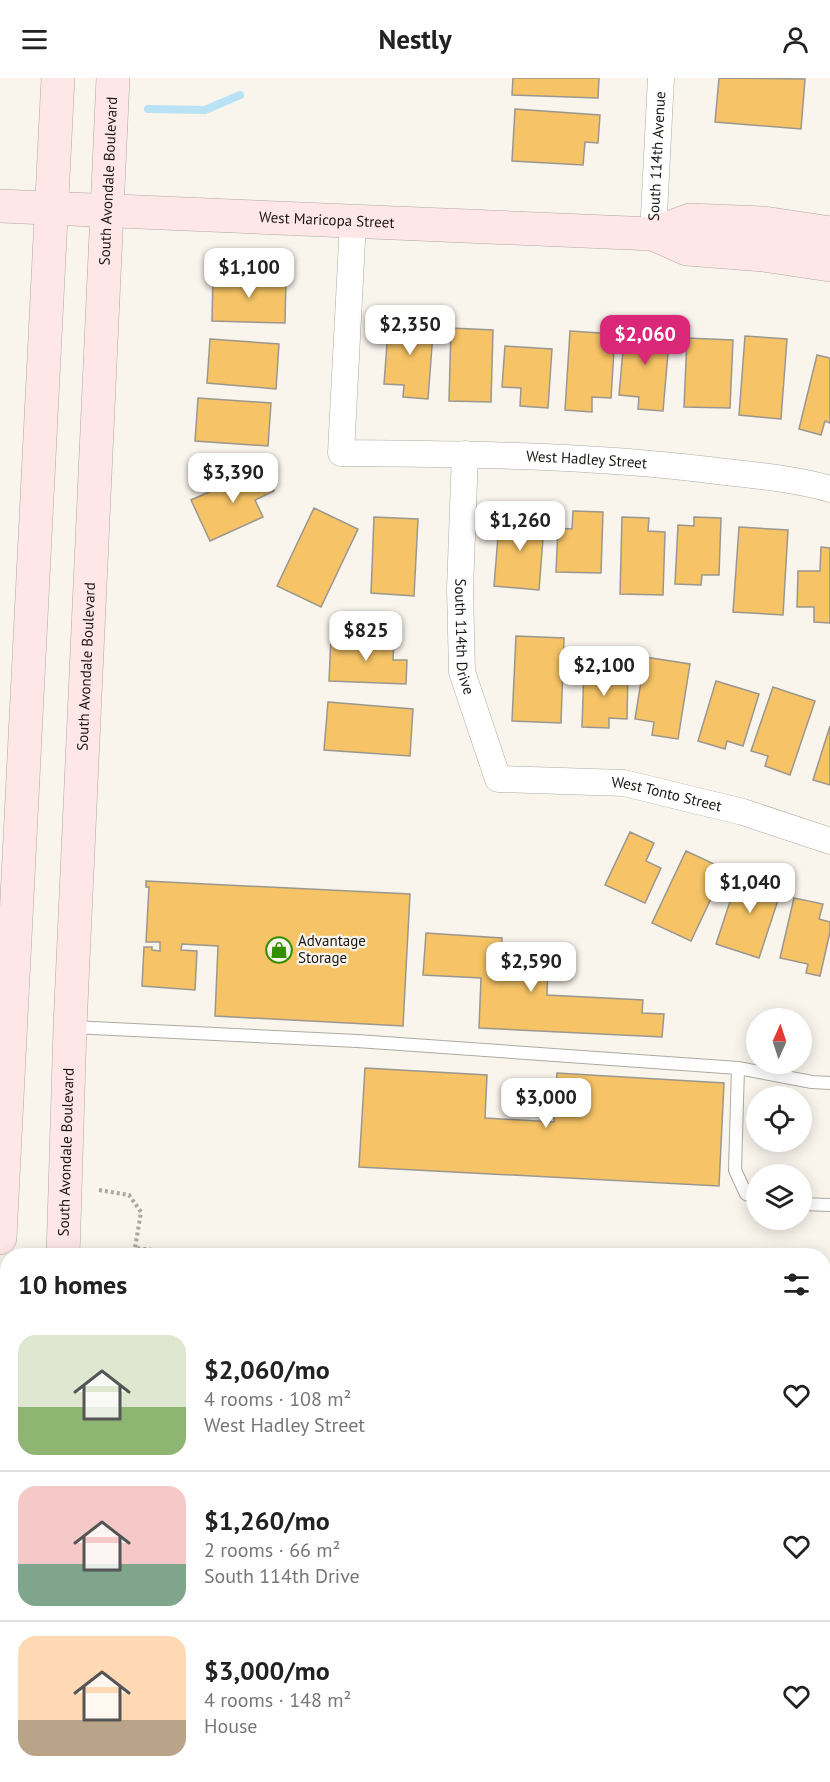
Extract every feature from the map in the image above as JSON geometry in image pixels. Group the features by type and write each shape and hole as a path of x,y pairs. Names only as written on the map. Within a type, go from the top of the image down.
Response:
{"main road":[{"path":"15,1248 1,1223 58,78"},
{"name":"South Avondale Boulevard","path":"63,1248 70,1026 97,471 113,78"},
{"name":"West Maricopa Street","path":"0,206 653,234 687,249 764,255 830,266"},
{"name":"West Maricopa Street","path":"653,234 690,220 764,223 830,233"}],"street":[{"name":"South 114th Avenue","path":"653,234 661,78"},
{"name":"West Hadley Street","path":"354,222 341,453 465,454 664,465 803,482 830,489"},
{"name":"South 114th Drive","path":"465,454 460,589 462,672 498,779"},
{"name":"West Tonto Street","path":"498,779 624,783 742,812 830,841"}],"lane":[{"path":"70,1026 357,1041 738,1068 812,1082 830,1083"},
{"path":"738,1068 735,1170 746,1194"},
{"path":"812,1204 830,1205"}],"path":[{"path":"99,1190 129,1195 141,1212 135,1248"}],"building":[{"path":"513,78 599,78 598,98 512,95"},
{"path":"719,78 805,79 801,129 715,122"},
{"path":"515,109 600,115 598,143 585,142 583,165 512,161"},
{"path":"213,275 286,277 285,323 212,321"},
{"path":"389,317 434,320 428,399 403,397 404,385 384,384"},
{"path":"625,327 670,330 663,411 638,409 639,397 619,395"},
{"path":"451,328 493,330 491,402 449,401"},
{"path":"570,331 615,334 611,398 592,397 592,412 565,410"},
{"path":"745,336 787,339 781,419 739,415"},
{"path":"687,338 733,340 730,408 684,407"},
{"path":"210,339 279,344 276,389 207,383"},
{"path":"505,346 552,349 548,408 520,406 521,388 502,387"},
{"path":"817,355 830,358 830,423 825,421 821,435 799,429"},
{"path":"198,398 271,403 268,446 195,441"},
{"path":"264,468 274,491 255,500 263,517 210,541 191,500"},
{"path":"314,508 358,529 321,607 277,586"},
{"path":"518,511 545,513 539,590 494,586 499,524 517,525"},
{"path":"573,511 603,512 601,573 556,572 558,528 572,529"},
{"path":"374,517 418,519 414,596 371,593"},
{"path":"622,517 649,518 648,531 665,532 663,595 620,594"},
{"path":"694,517 721,518 719,575 702,575 701,585 675,584 678,525 694,526"},
{"path":"739,527 788,530 783,615 733,612"},
{"path":"821,547 830,548 830,623 814,622 814,607 797,607 798,571 820,571"},
{"path":"516,636 564,638 561,723 512,721"},
{"path":"331,637 394,640 393,660 407,660 406,684 329,681"},
{"path":"645,657 690,664 678,739 652,735 654,722 635,719"},
{"path":"584,669 628,670 627,719 609,718 609,728 582,727"},
{"path":"716,681 759,694 743,746 727,741 725,749 698,741"},
{"path":"773,687 815,701 790,775 765,766 768,756 751,751"},
{"path":"328,702 413,709 410,756 324,750"},
{"path":"830,726 830,785 813,780"},
{"path":"630,832 654,843 646,861 661,868 645,903 605,885"},
{"path":"686,851 725,869 691,941 652,923"},
{"path":"740,871 783,885 759,958 716,944"},
{"path":"146,881 410,894 403,1026 215,1016 218,946 182,944 181,950 197,951 195,990 142,986 144,947 152,947 152,950 160,951 160,942 146,942 149,887 146,887"},
{"path":"794,898 823,904 819,919 830,922 830,932 820,976 806,973 808,964 780,958"},
{"path":"426,933 502,938 501,959 548,962 547,995 643,1000 642,1013 664,1014 662,1037 479,1028 481,978 423,975"},
{"path":"365,1068 487,1075 485,1118 554,1122 557,1073 724,1083 719,1186 359,1167"}],"waterway":[{"path":"148,109 205,110 240,95"}],"place":[{"name":"Advantage Storage","path":"279,950"}]}
